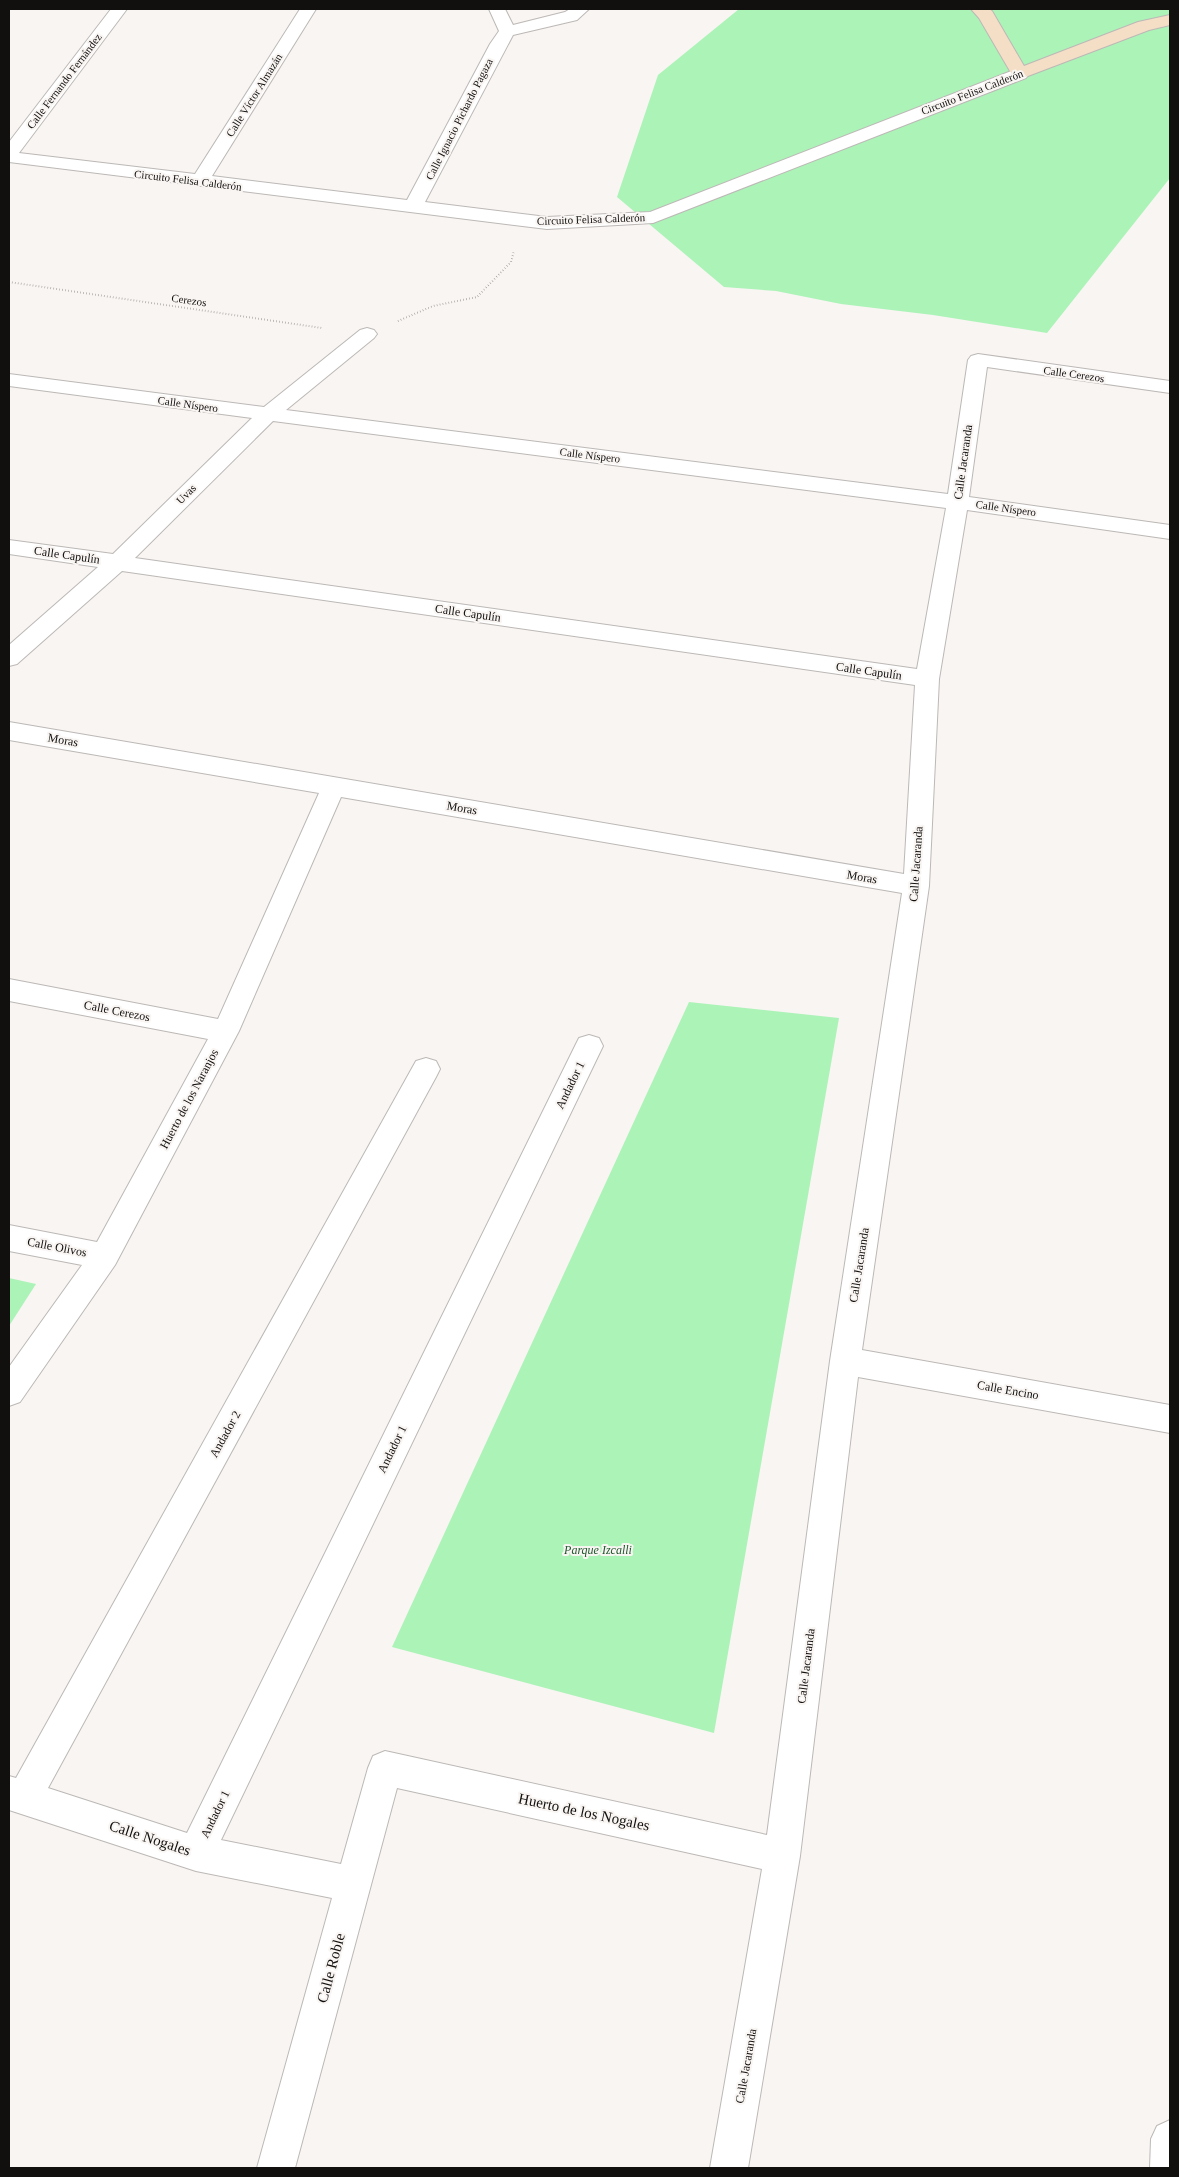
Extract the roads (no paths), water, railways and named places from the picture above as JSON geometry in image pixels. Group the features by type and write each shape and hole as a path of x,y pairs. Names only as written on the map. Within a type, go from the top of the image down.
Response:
{"street":[{"name":"Calle Fernando Fernández","path":"9,156 119,9"},
{"name":"Calle Víctor Almazán","path":"200,181 308,9"},
{"path":"497,9 507,31 571,16 580,9"},
{"path":"979,9 986,15 1020,74"},
{"name":"Circuito Felisa Calderón","path":"9,156 548,223 653,217 1144,26 1170,20"},
{"name":"Calle Ignacio Pichardo Pagaza","path":"413,207 498,44 507,31"},
{"name":"Uvas","path":"9,658 117,563 267,415 367,334"},
{"name":"Calle Cerezos","path":"978,360 1170,387"},
{"name":"Calle Jacaranda","path":"729,2168 782,1856 845,1361 916,886 927,680 958,500 978,360"},
{"name":"Calle Níspero","path":"9,380 267,415 958,500 1170,532"},
{"name":"Calle Capulín","path":"9,546 927,680"},
{"name":"Moras","path":"9,731 916,886"},
{"name":"Huerto de los Naranjos","path":"9,1392 105,1256 226,1031 334,786"},
{"name":"Calle Cerezos","path":"9,990 226,1031"},
{"name":"Andador 1","path":"196,1853 589,1046"},
{"name":"Andador 2","path":"16,1796 426,1069"},
{"name":"Calle Olivos","path":"9,1238 105,1256"},
{"name":"Calle Encino","path":"845,1361 1170,1419"},
{"name":"Huerto de los Nogales","path":"385,1768 782,1856"},
{"name":"Calle Roble","path":"276,2168 385,1768"},
{"name":"Calle Nogales","path":"16,1796 196,1853 354,1884"},
{"path":"1169,2168 1170,2139"}],"park label":[{"name":"Parque Izcalli","path":"598,1550"}]}
